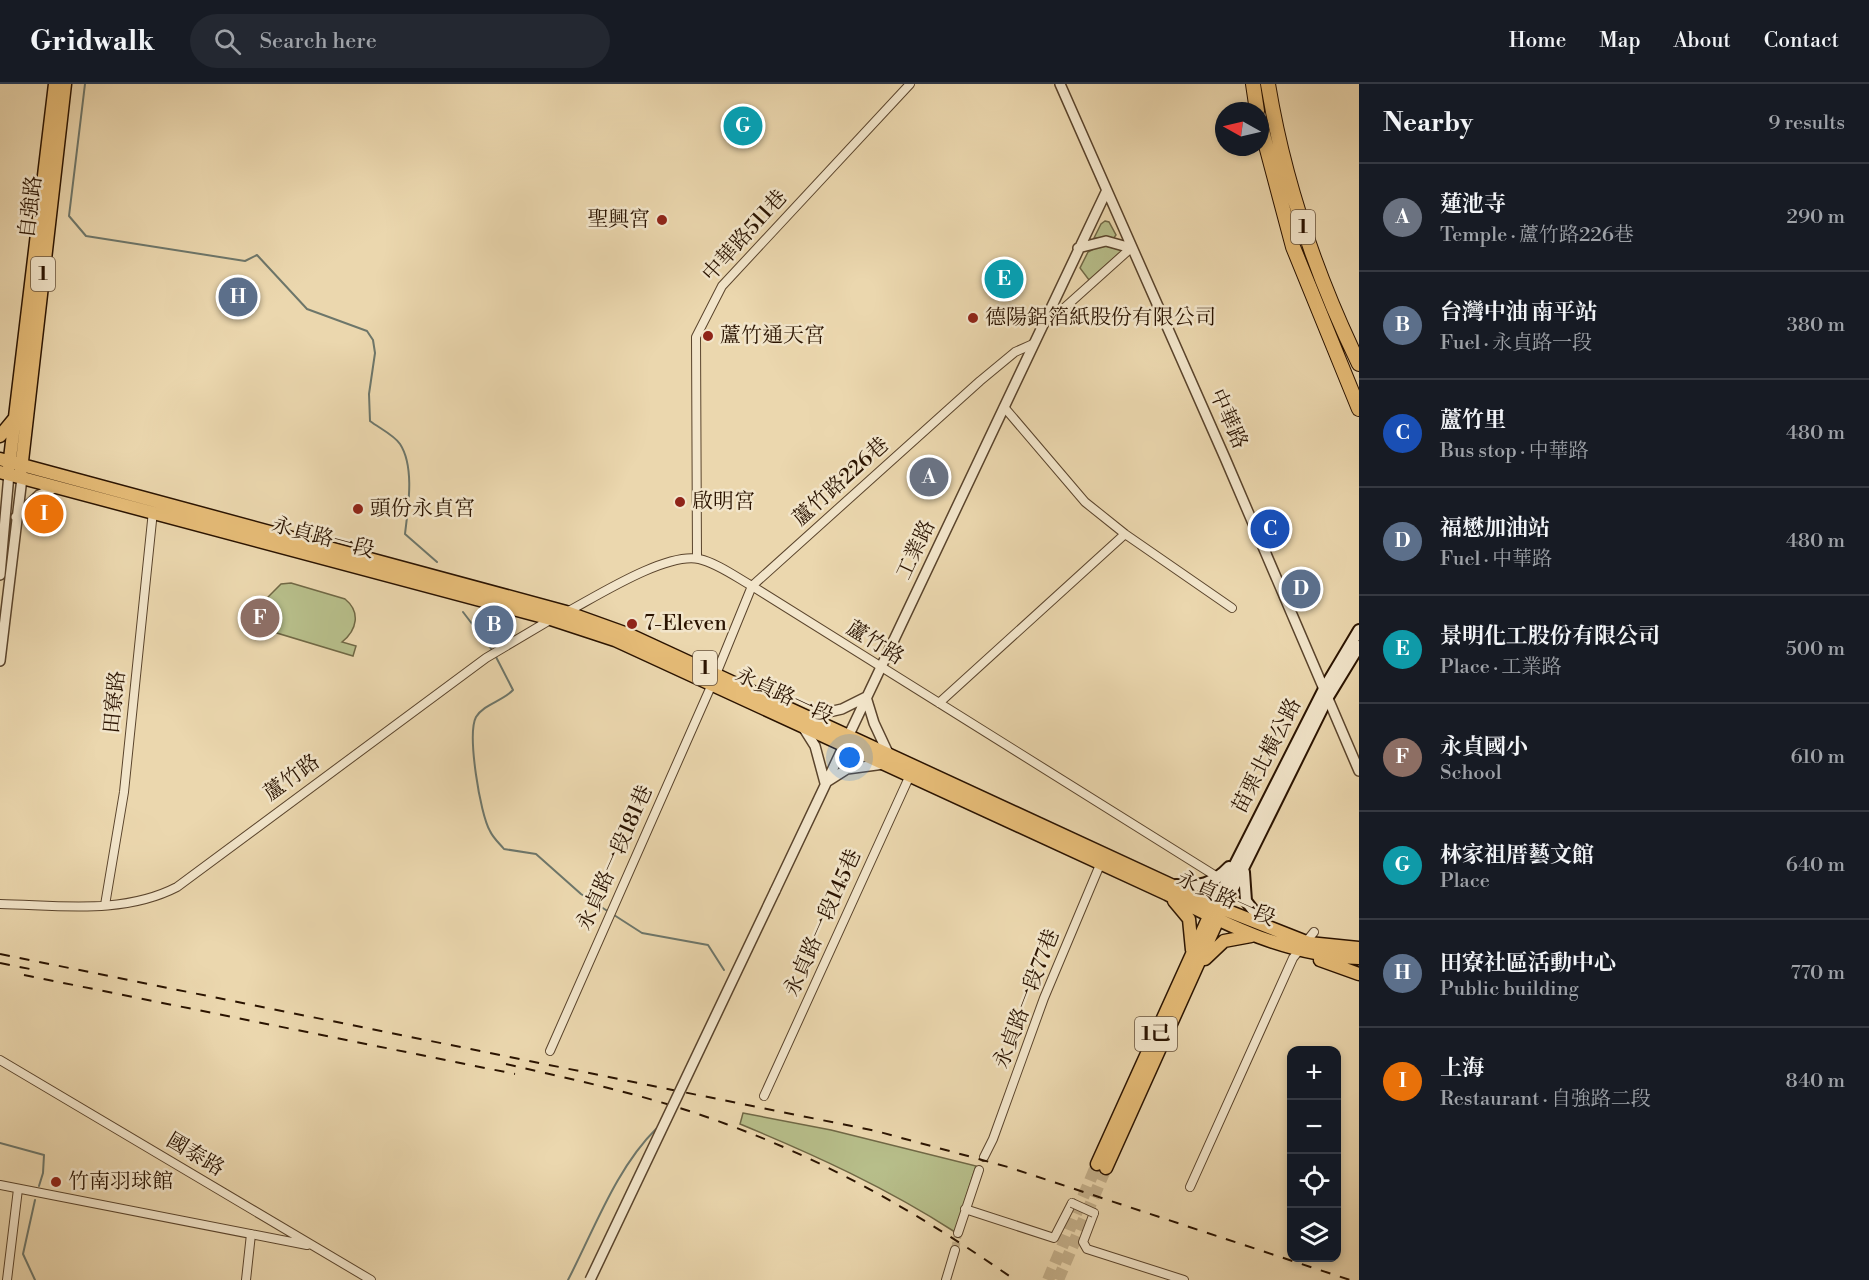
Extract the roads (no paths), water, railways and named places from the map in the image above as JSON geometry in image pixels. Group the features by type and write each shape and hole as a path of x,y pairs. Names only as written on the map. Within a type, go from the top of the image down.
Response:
{"highway":[{"path":"1253,84 1256,102"},
{"name":"1","path":"1268,84 1296,206 1316,266 1359,363"},
{"name":"1","path":"1269,156 1293,247 1359,409"}],"main road":[{"name":"自強路","path":"22,478 10,461 56,84"},
{"name":"自強路","path":"4,473 10,461 65,84"},
{"path":"2,430 16,416"},
{"name":"永貞路一段","path":"10,461 153,506 551,619 622,643 714,679"},
{"name":"永貞路一段","path":"4,473 153,506"},
{"name":"永貞路一段","path":"253,534 567,612 630,635 714,679 1216,912 1302,947 1359,958"},
{"name":"苗栗北橫公路","path":"1216,912 1359,630"},
{"name":"苗栗北橫公路","path":"1326,692 1359,646"},
{"path":"1192,952 1189,919 1169,889 1202,886 1219,878 1240,863 1246,901 1264,932 1224,941 1210,952 1192,978"},
{"name":"1己","path":"1216,912 1192,978 1101,1166 1192,952 1216,912"},
{"path":"1302,947 1359,974"},
{"name":"永貞路一段","path":"1302,947 1359,948"}],"street":[{"name":"中華路511巷","path":"697,558 696,337 722,286 910,84"},
{"name":"中華路","path":"1060,84 1359,771"},
{"name":"工業路","path":"590,1280 1106,192"},
{"path":"1078,248 1093,242 1106,241 1131,248"},
{"path":"1045,317 1053,318 1131,248"},
{"name":"蘆竹路226巷","path":"714,679 752,586 1014,352 1032,344"},
{"path":"1004,407 1086,502 1125,534 1232,608"},
{"path":"2,430 10,461"},
{"path":"0,575 5,521 4,473"},
{"path":"0,661 22,478"},
{"path":"16,517 39,495 60,486"},
{"name":"田寮路","path":"105,905 124,792 153,506"},
{"path":"0,507 5,521"},
{"path":"939,703 1125,534"},
{"path":"551,619 646,570 662,564 697,558"},
{"name":"蘆竹路","path":"697,558 752,586 1219,878"},
{"name":"蘆竹路","path":"0,904 105,905 143,901 177,887 499,649 551,619"},
{"name":"永貞路一段181巷","path":"550,1051 714,679"},
{"path":"866,697 887,759 847,769 825,783 815,746 805,721 842,709 866,697"},
{"name":"永貞路一段145巷","path":"764,1096 912,770"},
{"name":"永貞路一段77巷","path":"984,1157 993,1139 1044,998 1103,859"},
{"path":"1190,1186 1293,958 1314,932"},
{"name":"國泰路","path":"0,1060 371,1280"},
{"path":"958,1233 979,1170"},
{"path":"0,1185 312,1246"},
{"path":"7,1280 18,1189"},
{"path":"965,1209 1054,1238 1072,1203 1094,1213 1083,1242 1087,1250 1184,1280"},
{"path":"246,1280 251,1234"},
{"path":"946,1280 955,1250"}],"waterway":[{"path":"85,84 69,216 86,236 245,261 257,255 307,309 367,331 373,340 375,353 369,394 370,421 394,438 405,453 409,476 405,534 437,562"},
{"path":"463,612 492,650"},
{"path":"495,655 513,690 479,713 474,726 474,756 486,822 504,849 536,854 581,894 609,912"},
{"path":"614,915 642,933 708,945 724,970"},
{"path":"568,1280 618,1180 642,1144 657,1128"},
{"path":"0,1143 44,1155 43,1173 39,1186"},
{"path":"35,1200 23,1254 35,1280"}],"tunnel":[{"path":"1048,1280 1097,1164"},
{"path":"1058,1280 1106,1168"},
{"path":"955,1250 958,1233"}],"railway":[{"path":"0,954 876,1131 1008,1167 1350,1280"},
{"path":"0,963 35,970"},
{"path":"24,975 515,1074"},
{"path":"506,1064 645,1098 699,1114 765,1139 876,1193 946,1234 1015,1280"}],"place":[{"name":"林家祖厝藝文館","path":"743,126"},
{"name":"聖興宮","path":"662,220"},
{"name":"景明化工股份有限公司","path":"1004,279"},
{"name":"田寮社區活動中心","path":"238,297"},
{"name":"德陽鋁箔紙股份有限公司","path":"973,318"},
{"name":"蘆竹通天宮","path":"708,336"},
{"name":"蓮池寺","path":"929,477"},
{"name":"啟明宮","path":"680,502"},
{"name":"頭份永貞宮","path":"358,509"},
{"name":"上海","path":"44,514"},
{"name":"蘆竹里","path":"1270,529"},
{"name":"福懋加油站","path":"1301,589"},
{"name":"永貞國小","path":"260,618"},
{"name":"7-Eleven","path":"632,624"},
{"name":"台灣中油 南平站","path":"494,625"},
{"name":"竹南羽球館","path":"56,1182"}]}
